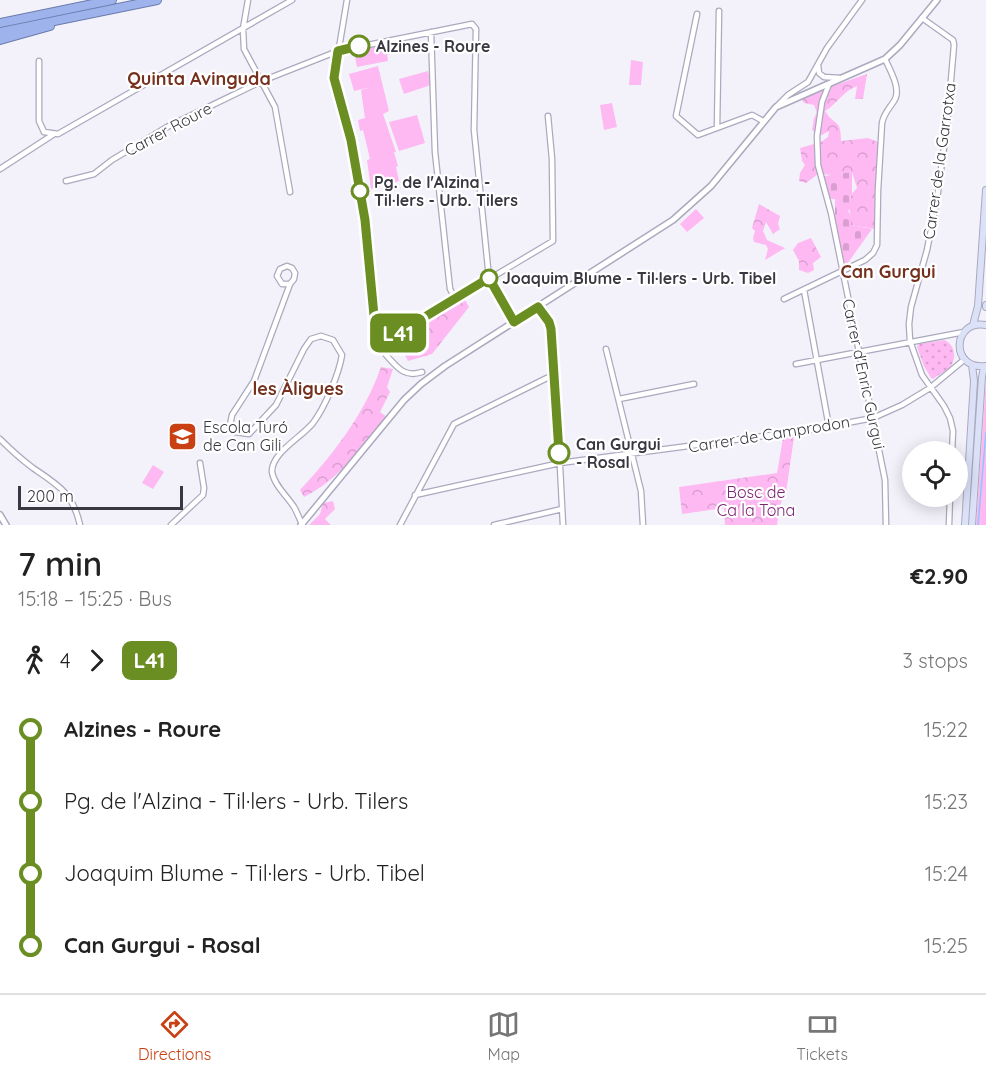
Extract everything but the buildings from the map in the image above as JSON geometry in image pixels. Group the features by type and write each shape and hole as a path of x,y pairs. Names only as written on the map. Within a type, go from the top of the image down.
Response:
{"highway":[{"path":"0,23 112,0"},
{"path":"0,32 157,0"},
{"path":"0,40 97,12"}],"main road":[{"path":"972,525 982,377 985,366 972,365 965,359 960,350 960,342 964,332 973,325 978,306 986,190"},
{"path":"973,325 986,325"},
{"path":"965,525 974,381 972,365"}],"street":[{"path":"248,0 243,29 244,49 275,107 290,192"},
{"path":"0,169 54,134 292,0"},
{"path":"347,0 334,78 351,140 365,220 376,337 385,341"},
{"path":"290,284 254,381 232,415 230,425 235,432 249,434 276,405 311,339 321,336 333,340 342,355 340,370 314,422 279,455 274,462 272,473 279,488 295,508 302,524 404,400 421,384 445,366 673,220 711,186 776,107 788,95 808,82 820,59 862,0"},
{"path":"776,107 885,59 900,45 937,0"},
{"path":"717,128 719,11"},
{"path":"697,14 676,116 698,135 752,115 764,121"},
{"name":"Carrer de la Garrotxa","path":"922,18 953,40 954,45 947,126 937,199 927,250 911,307 910,341 922,375 950,418 953,441"},
{"name":"Carrer Roure","path":"66,181 94,174 112,160 167,127 262,81 338,51 472,24 476,29 474,130 489,278"},
{"path":"431,32 435,152 450,289 455,298"},
{"path":"820,59 819,73 824,77 846,77"},
{"path":"784,299 866,260 877,245 882,123 884,115 896,98 897,91 885,59"},
{"path":"39,61 39,121 44,132 54,134"},
{"path":"808,82 810,89 814,90"},
{"name":"Carrer d'Enric Gurgui","path":"829,84 822,102 817,136 818,165 843,272 885,480 886,525"},
{"path":"385,341 553,242 552,159 548,116"},
{"path":"489,278 514,322"},
{"path":"804,290 829,427"},
{"path":"538,307 549,322 551,329 563,525"},
{"path":"796,364 964,332"},
{"path":"385,341 386,355 396,366 405,373 413,375 422,372"},
{"path":"606,349 641,491 643,525"},
{"name":"Carrer de Camprodon","path":"415,495 560,463 829,427 873,418 902,405 930,388 965,359"},
{"path":"400,525 454,424 555,374"},
{"path":"619,399 694,384"},
{"path":"0,439 14,453 62,487 73,502 80,525"},
{"path":"171,525 203,495 200,464"},
{"path":"949,525 950,507"},
{"path":"494,525 562,509"},
{"path":"0,515 6,525"}],"green space":[{"path":"386,45 388,61 357,67 354,51"},
{"path":"631,60 643,62 641,85 629,85"},
{"path":"378,66 389,111 383,114 396,152 394,152 399,181 371,189 367,160 370,159 363,130 360,131 358,120 365,118 361,90 371,87 354,91 349,74"},
{"path":"428,71 431,85 404,94 399,79"},
{"path":"867,74 863,99 855,99 857,86 825,111 839,126 841,141 868,138 878,142 880,226 875,229 851,225 849,202 852,193 857,188 852,172 833,175 818,174 806,183 799,181 800,173 805,165 800,148 821,142 828,137 829,131 820,136 812,130 817,113 814,105 804,103 802,100 818,91"},
{"path":"612,103 617,127 604,130 600,105"},
{"path":"417,115 425,143 399,151 389,122"},
{"path":"852,172 852,194 850,196 853,205 848,211 851,216 851,225 872,229 845,267 835,219 835,199 830,199 824,176"},
{"path":"759,204 780,216 778,224 780,229 773,234 766,222 763,231 767,240 785,248 765,260 768,249 766,245 754,242 753,238 755,231 752,228"},
{"path":"696,209 704,218 687,232 680,224"},
{"path":"811,238 821,257 813,263 814,270 808,273 799,270 799,261 793,250 798,243"},
{"path":"464,298 469,307 432,354 408,361 404,353 429,342 418,330 422,325"},
{"path":"944,340 953,348 954,360 949,368 933,379 924,366 917,347 919,344"},
{"path":"381,367 393,369 387,387 390,392 380,412 387,417 340,471 317,490 304,497 300,490 347,433 366,401"},
{"path":"986,380 986,525 976,525"},
{"name":"Bosc de Ca la Tona","path":"794,437 786,493 780,505 777,525 725,525 724,508 682,514 679,487 777,473 783,438"},
{"path":"153,465 164,472 153,489 142,483"},
{"path":"333,501 335,509 325,519 331,525 309,525 320,514 323,503"}],"waterway":[{"path":"978,525 986,432"}],"bus line":[{"name":"L41","path":"359,46 338,51 334,78 351,140 365,220 376,337 385,341 489,278 514,322 538,307 549,322 554,349 559,453"}],"place":[{"name":"Alzines - Roure","path":"359,46"},
{"name":"Pg. de l'Alzina - Til·lers - Urb. Tilers","path":"360,191"},
{"name":"Joaquim Blume - Til·lers - Urb. Tibel","path":"489,278"},
{"name":"Escola Turó de Can Gili","path":"182,436"},
{"name":"Can Gurgui - Rosal","path":"559,453"}],"district":[{"name":"Quinta Avinguda","path":"199,79"},
{"name":"Can Gurgui","path":"888,272"},
{"name":"les Àligues","path":"298,389"}]}
